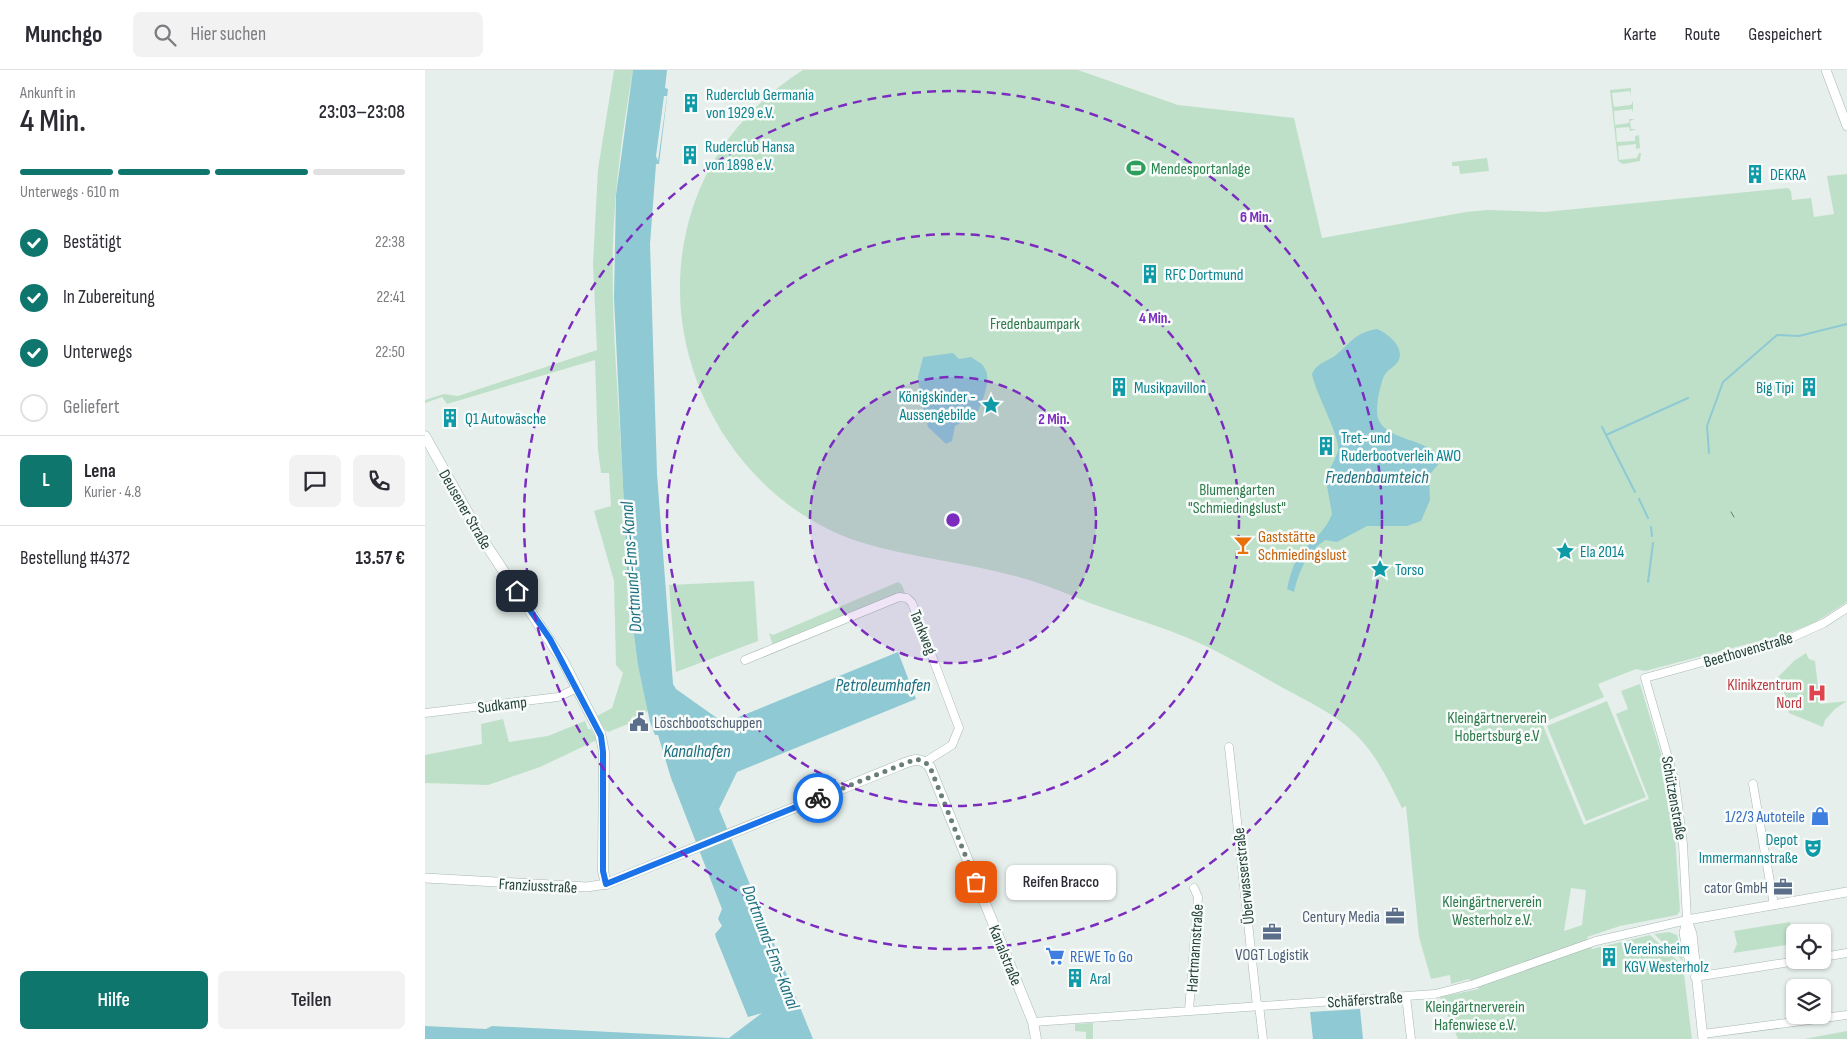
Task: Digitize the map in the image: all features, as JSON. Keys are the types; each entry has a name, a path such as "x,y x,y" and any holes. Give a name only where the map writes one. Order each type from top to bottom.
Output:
{"main road":[{"name":"Deusener Straße","path":"426,441 483,540 550,639 577,688 603,742 603,871 606,884"},
{"name":"Franziusstraße","path":"606,884 916,759 925,762"},
{"name":"Kanalstraße","path":"925,762 930,767 1033,1022 1036,1039"}],"street":[{"path":"1826,70 1847,126"},
{"name":"Tankweg","path":"745,660 899,597 907,598 912,603 959,728 951,744 925,762"},
{"name":"Beethovenstraße","path":"1645,678 1793,637 1824,623 1847,608"},
{"name":"Schützenstraße","path":"1645,678 1675,782 1683,844 1687,920 1684,927 1684,935 1690,966 1695,977 1703,1036"},
{"name":"Sudkamp","path":"425,713 558,697 577,688"},
{"name":"Überwasserstraße","path":"1229,747 1263,1039"},
{"path":"1753,784 1774,905"},
{"name":"Franziusstraße","path":"425,878 579,887 606,884"},
{"name":"Hartmannstraße","path":"1189,1010 1198,897 1194,888"},
{"path":"1687,920 1847,892"},
{"name":"Schäferstraße","path":"1033,1022 1406,996 1449,991 1608,937 1687,920"},
{"path":"1831,956 1847,953"},
{"path":"1695,977 1786,963"},
{"path":"1406,996 1411,1039"},
{"path":"1703,1036 1847,1015"}],"green space":[{"path":"614,70 633,70 623,134 616,199 613,243 613,298 629,587 636,648 649,709 645,714 632,717 628,724 608,732 604,729 597,716 612,708 623,673 616,665 614,581 594,511 611,506 609,473 601,473 598,450 595,360 447,404 442,397 425,403 425,400 444,394 458,396 597,350 593,264 598,169"},
{"name":"Fredenbaumpark","path":"803,70 1078,70 1178,105 1294,118 1322,238 1466,212 1488,210 1545,212 1788,188 1791,191 1792,200 1811,198 1814,217 1834,214 1827,176 1847,174 1847,602 1814,623 1786,634 1645,671 1636,669 1598,684 1604,697 1542,723 1584,825 1649,799 1616,714 1628,709 1621,691 1640,684 1672,790 1680,911 1677,915 1620,926 1587,937 1592,949 1650,935 1683,966 1692,1039 1458,1039 1440,997 1479,989 1469,979 1451,984 1450,975 1431,979 1419,937 1406,806 1402,808 1368,748 1345,725 1320,708 1229,658 1170,631 1026,579 860,542 819,524 782,500 750,469 723,434 702,395 688,353 681,309 681,265 686,234 694,205 705,178 719,153 736,129 778,88","holes":["1571,888 1586,890 1582,925 1564,931"]},
{"path":"1631,88 1631,96 1630,91 1612,93 1614,107 1631,105 1633,101 1633,113 1632,109 1614,111 1615,125 1629,123 1629,119 1635,119 1630,121 1631,129 1637,129 1630,131 1629,127 1616,128 1617,142 1635,141 1635,136 1639,135 1640,148 1636,149 1636,144 1618,146 1619,160 1637,158 1639,153 1641,153 1640,161 1623,164 1618,161 1610,90"},
{"path":"1487,158 1489,171 1460,174 1459,166 1452,166 1452,162"},
{"path":"754,581 758,641 676,672 669,585"},
{"path":"898,582 902,585 905,593 773,646 769,633 773,635"},
{"path":"1806,653 1809,659 1815,661 1820,704 1847,701 1835,709 1825,720 1823,727 1789,713 1782,684 1778,677 1794,661"},
{"path":"1607,701 1646,797 1586,821 1547,726"},
{"path":"503,719 509,742 548,736 585,721 588,729 591,729 597,740 540,767 488,785 425,783 425,755 482,744 481,724"},
{"path":"1790,922 1790,924 1786,924 1786,945 1733,953 1737,944 1734,931"},
{"path":"1669,932 1677,935 1683,961 1654,934"},
{"path":"1093,1023 1093,1039 1086,1039 1086,1032 1075,1031 1075,1024"},
{"path":"1847,1031 1847,1039 1804,1039"}],"water":[{"path":"633,70 667,70 665,88 668,89 659,164 656,164 650,244 657,474 673,684 676,689 724,723 898,652 916,699 737,772 719,809 813,1039 425,1039 425,1026 486,1029 492,1026 729,1038 762,1013 748,1017 716,938 715,934 722,926 718,919 722,909 671,778 658,735 655,735 650,722 638,665 628,589 614,298 616,195"},
{"name":"Fredenbaumteich","path":"1377,329 1391,338 1400,352 1400,358 1397,363 1387,372 1382,380 1378,403 1378,418 1382,426 1389,431 1434,451 1439,458 1438,465 1429,475 1430,500 1421,521 1407,526 1367,526 1337,542 1325,540 1309,556 1298,576 1294,592 1287,589 1295,562 1301,552 1324,529 1332,514 1325,475 1327,475 1338,450 1338,443 1312,374 1317,367 1334,357 1354,338"},
{"path":"953,353 959,359 971,357 984,367 987,373 987,387 974,421 964,421 955,426 952,441 946,444 928,427 922,403 919,402 921,400 918,377 923,357"},
{"path":"1360,1009 1363,1039 1313,1039 1310,1012"}],"pier":[{"path":"664,96 667,96 658,161 656,156"}],"waterway":[{"path":"1709,453 1707,426 1723,382 1777,335 1799,336 1847,324"},
{"path":"1606,435 1688,398"},
{"path":"1602,427 1635,492"},
{"path":"1639,499 1648,518"},
{"path":"1651,527 1652,536"},
{"path":"1648,582 1653,543"}],"tram line":[{"path":"1731,512 1734,517"}],"way so far":[{"path":"818,798 916,759 925,762 930,767 976,882"}],"place":[{"name":"Ruderclub Germania von 1929 e.V.","path":"691,103"},
{"name":"Ruderclub Hansa von 1898 e.V.","path":"690,155"},
{"name":"Mendesportanlage","path":"1136,168"},
{"name":"DEKRA","path":"1755,174"},
{"name":"RFC Dortmund","path":"1150,274"},
{"name":"Musikpavillon","path":"1119,387"},
{"name":"Big Tipi","path":"1809,387"},
{"name":"Königskinder - Aussengebilde","path":"991,405"},
{"name":"Q1 Autowäsche","path":"450,418"},
{"name":"Tret- und Ruderbootverleih AWO","path":"1326,446"},
{"name":"Gaststätte Schmiedingslust","path":"1243,545"},
{"name":"Ela 2014","path":"1565,551"},
{"name":"Torso","path":"1380,569"},
{"name":"Klinikzentrum Nord","path":"1817,693"},
{"name":"Löschbootschuppen","path":"639,722"},
{"name":"1/2/3 Autoteile","path":"1820,816"},
{"name":"Depot Immermannstraße","path":"1813,848"},
{"name":"Reifen Bracco","path":"976,882"},
{"name":"cator GmbH","path":"1783,887"},
{"name":"Century Media","path":"1395,916"},
{"name":"VOGT Logistik","path":"1272,932"},
{"name":"REWE To Go","path":"1055,956"},
{"name":"Vereinsheim KGV Westerholz","path":"1609,957"},
{"name":"Aral","path":"1075,978"}],"route":[{"path":"517,591 550,639 594,720 603,742 603,871 606,884 615,882 818,798"}],"park label":[{"name":"Blumengarten \"Schmiedingslust\"","path":"1237,498"},
{"name":"Kleingärtnerverein Hobertsburg e.V","path":"1497,726"},
{"name":"Kleingärtnerverein Westerholz e.V.","path":"1492,910"},
{"name":"Kleingärtnerverein Hafenwiese e.V.","path":"1475,1015"}],"water label":[{"name":"Dortmund-Ems-Kanal","path":"631,567"},
{"name":"Petroleumhafen","path":"883,685"},
{"name":"Kanalhafen","path":"697,751"},
{"name":"Dortmund-Ems-Kanal","path":"771,947"}]}
